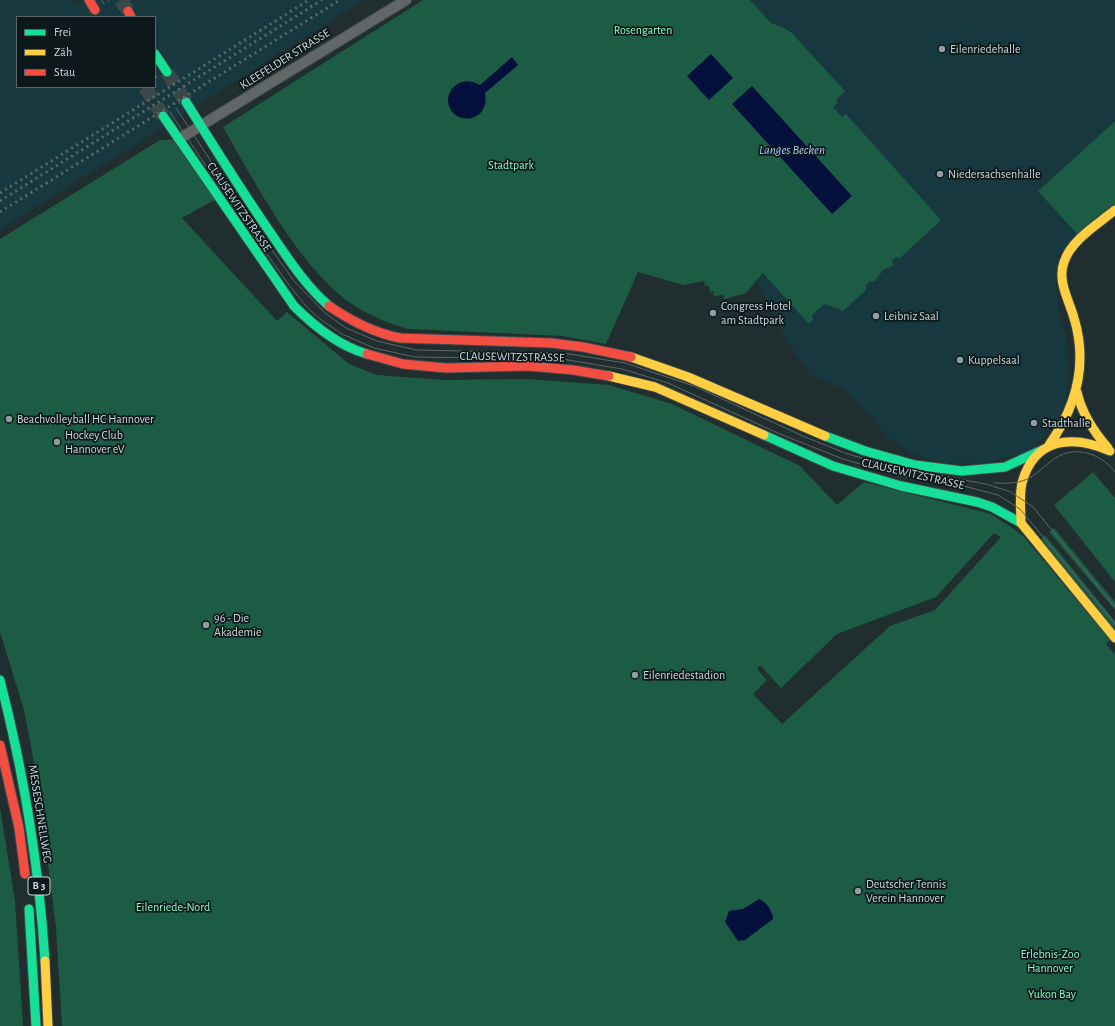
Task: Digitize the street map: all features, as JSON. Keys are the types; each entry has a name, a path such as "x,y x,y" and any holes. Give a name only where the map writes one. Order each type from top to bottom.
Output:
{"main road":[{"path":"89,0 95,10"},
{"path":"156,56 167,72"},
{"name":"CLAUSEWITZSTRASSE","path":"186,102 231,175 301,277 336,311 361,325 384,334 410,339 562,344 612,352 651,363 690,378 808,430 889,458 921,465 949,470 1001,469 1025,461 1045,448"},
{"name":"CLAUSEWITZSTRASSE","path":"163,116 294,306 304,316 335,340 363,353 403,364 439,367 528,366 573,370 622,378 655,387 833,466 901,486 977,502 992,507 1021,522"},
{"path":"1115,210 1070,251 1064,262 1062,280 1074,317 1080,342 1080,369 1076,392 1069,415 1045,448 1030,465 1023,481 1020,497 1021,522 1115,638"},
{"path":"1076,392 1082,411 1094,430 1113,454"},
{"path":"1045,448 1065,441 1080,440 1095,444 1113,454"},
{"name":"MESSESCHNELLWEG","path":"0,680 17,747 31,827 42,913 47,974 48,1026"},
{"name":"MESSESCHNELLWEG","path":"0,745 18,828 26,883"},
{"name":"B 3","path":"28,899 36,1026"}],"street":[{"name":"KLEEFELDER STRASSE","path":"179,139 406,0"}],"shaded area":[{"path":"0,0 73,0 76,4 82,0 364,0 0,230"},
{"path":"750,0 1115,0 1115,121 1038,190 1079,236 1059,254 1056,287 1059,313 1064,327 1067,344 1069,377 1065,407 1042,439 1027,452 988,463 949,463 932,461 918,456 899,446 886,435 844,389 811,376 787,341 756,280 889,163 846,115 842,117 832,106 838,102 836,100 845,91 791,32 771,23"}],"green space":[{"name":"Stadtpark","path":"423,0 750,0 771,23 791,32 845,91 836,100 838,103 833,107 842,117 846,114 941,220 900,258 897,257 892,261 893,266 883,270 874,282 870,281 866,285 866,290 842,312 840,309 824,304 812,315 813,320 809,324 763,273 746,293 724,299 723,295 714,296 713,291 710,292 709,286 705,286 704,281 683,285 638,272 606,344 563,336 408,329 380,319 363,311 341,296 301,253 266,202 223,127"},
{"path":"1115,121 1115,204 1079,236 1038,191"},
{"path":"179,139 218,198 182,218 277,321 287,312 349,364 377,375 444,380 527,379 609,385 672,404 800,466 837,505 864,482 991,514 1024,537 1110,640 1106,644 1115,655 1115,1026 62,1026 56,928 38,783 24,710 0,632 0,239 160,140","holes":["994,533 1001,537 935,610 890,626 782,724 753,694 767,680 757,669 760,665 781,688 837,634 936,597"]},
{"path":"1093,472 1115,498 1115,582 1054,505"},
{"path":"1054,528 1115,602 1115,610 1049,532"},
{"path":"1045,535 1115,621 1115,630 1040,540"},
{"path":"0,808 15,901 23,1026 0,1026"}],"water":[{"path":"711,54 733,78 709,100 687,76"},
{"path":"512,57 518,65 485,93 485,103 482,111 476,116 470,118 462,118 455,115 450,109 448,101 451,90 459,83 465,81 480,85"},
{"name":"Langes Becken","path":"752,86 852,196 832,214 732,104"},
{"path":"759,899 769,907 773,919 745,940 738,941 725,922 729,911 743,909"}],"tunnel":[{"path":"121,0 128,11"},
{"path":"167,72 186,102"},
{"path":"146,88 163,116"}],"tram line":[{"path":"101,0 104,4"},
{"path":"176,108 237,201 294,281 325,313 346,328 377,341 416,350 563,353 625,363 694,386 805,437 845,453 888,466 986,484 1011,492 1033,507 1115,607"},
{"path":"170,112 232,205 289,285 306,306 320,319 342,334 374,348 415,357 562,359 622,369 668,383 780,434 843,459 904,477 956,484 998,495 1020,509 1115,624"},
{"path":"994,483 1015,483 1026,480 1058,456 1076,452 1084,452 1101,459 1115,472"}],"railway":[{"path":"0,193 309,0"},
{"path":"0,201 322,0"},
{"path":"0,212 340,0"}],"traffic: fast":[{"path":"156,56 167,72"},
{"path":"186,102 239,186 285,254 305,281 329,306"},
{"path":"163,116 294,306 310,321 337,341 367,354"},
{"path":"764,435 833,466 901,486 977,502 992,507 1021,523"},
{"path":"825,436 865,451 915,465 962,471 1005,467 1042,450"},
{"path":"0,680 9,715 29,820 39,890 45,961"},
{"path":"29,909 36,1026"}],"traffic: slow":[{"path":"1049,445 1066,416 1077,384 1079,368 1080,352 1078,335 1074,318 1064,290 1062,269 1068,254 1079,240 1115,210"},
{"path":"631,357 688,377 825,436"},
{"path":"609,376 655,387 764,435"},
{"path":"1077,392 1082,408 1089,422 1108,448"},
{"path":"1110,451 1082,442 1056,444 1045,449 1035,457 1028,468 1022,483 1020,503 1021,523 1115,638"},
{"path":"45,961 48,1026"}],"traffic: jam":[{"path":"89,0 95,10"},
{"path":"128,11 130,16"},
{"path":"329,306 363,326 400,338 551,343 583,347 631,357"},
{"path":"367,354 403,364 446,368 528,366 573,370 609,376"},
{"path":"0,745 19,828 25,874"}],"place":[{"name":"Eilenriedehalle","path":"942,49"},
{"name":"Niedersachsenhalle","path":"940,174"},
{"name":"Congress Hotel am Stadtpark","path":"713,313"},
{"name":"Leibniz Saal","path":"876,316"},
{"name":"Kuppelsaal","path":"960,360"},
{"name":"Beachvolleyball HC Hannover","path":"9,419"},
{"name":"Stadthalle","path":"1034,423"},
{"name":"Hockey Club Hannover eV","path":"57,442"},
{"name":"96 - Die Akademie","path":"206,625"},
{"name":"Eilenriedestadion","path":"635,675"},
{"name":"Deutscher Tennis Verein Hannover","path":"858,891"}],"park label":[{"name":"Rosengarten","path":"643,30"},
{"name":"Eilenriede-Nord","path":"173,907"},
{"name":"Erlebnis-Zoo Hannover","path":"1050,961"},
{"name":"Yukon Bay","path":"1052,994"}]}
